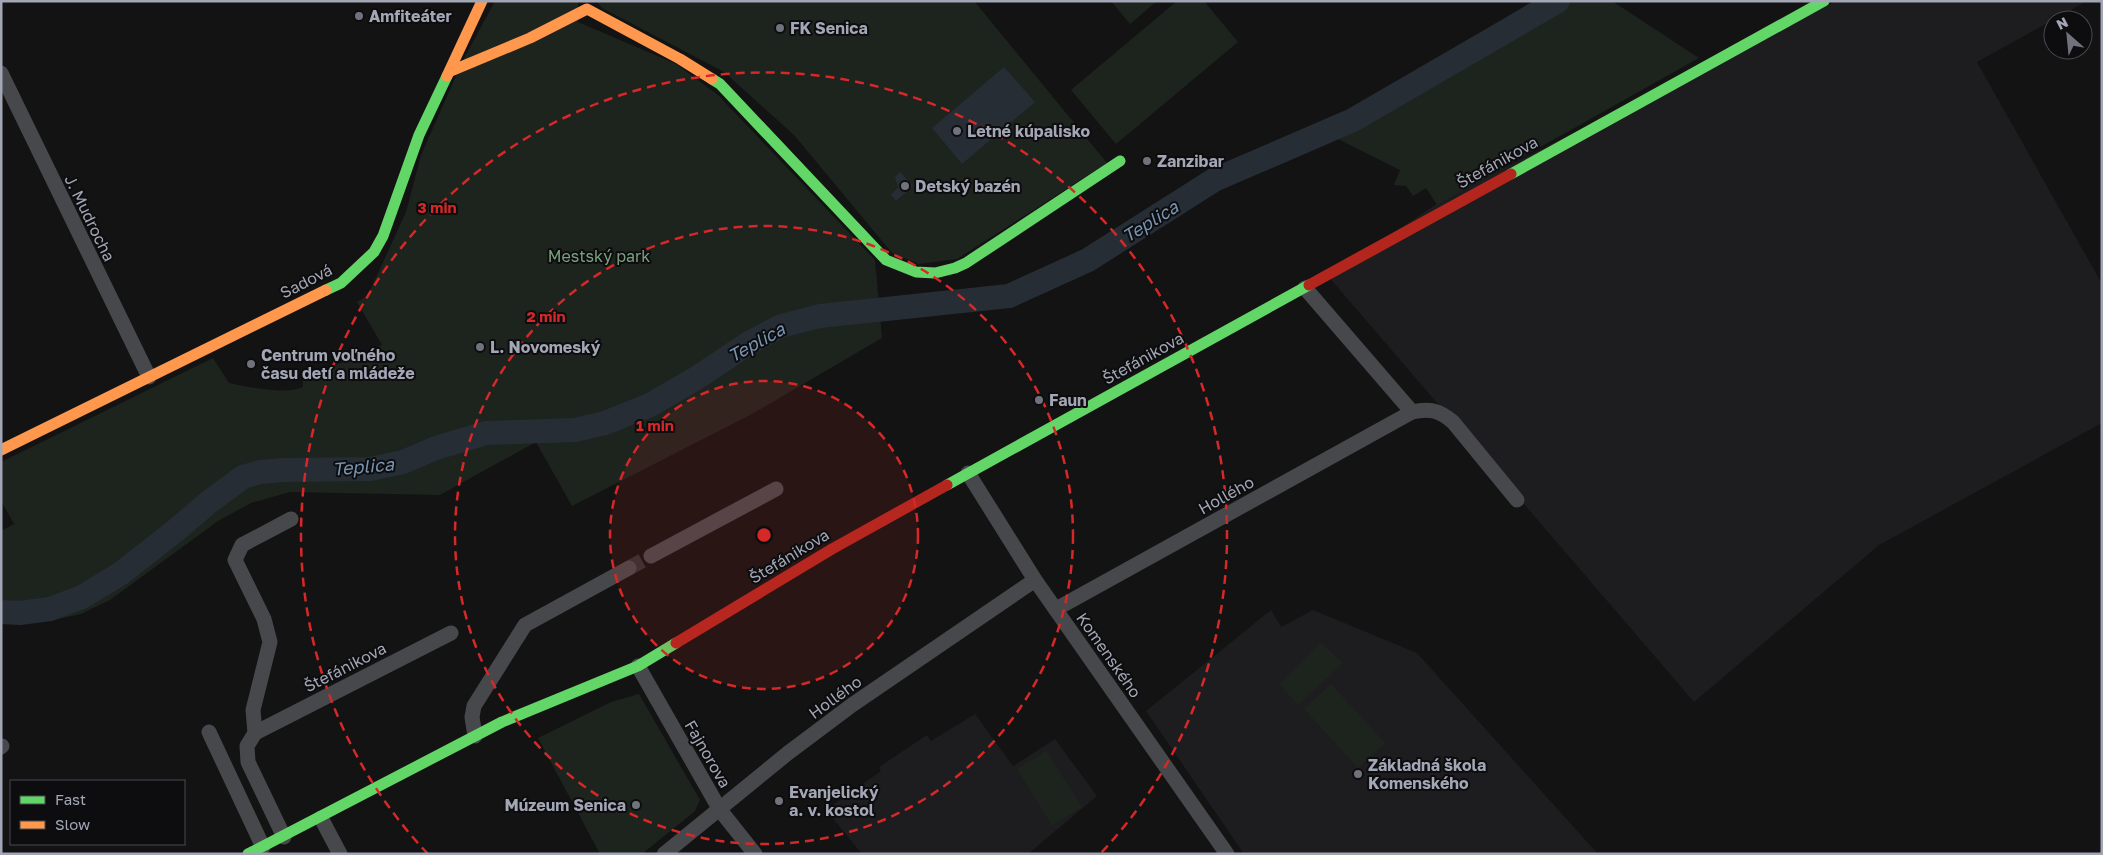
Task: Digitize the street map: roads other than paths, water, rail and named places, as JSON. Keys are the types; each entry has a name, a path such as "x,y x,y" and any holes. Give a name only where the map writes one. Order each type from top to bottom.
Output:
{"street":[{"name":"Sadová","path":"1,450 341,283 361,266 374,252 383,236 419,135 451,71 482,1"},
{"name":"Štefánikova","path":"248,854 321,818 475,736 638,666 832,549 1824,1"},
{"path":"451,71 530,38 587,10 680,59 720,84 886,260 900,269 918,274 942,273 966,263 1120,161"},
{"name":"J. Mudrocha","path":"1,73 149,377"},
{"path":"1305,288 1371,368 1412,412"},
{"name":"Hollého","path":"1056,609 1412,412 1426,409 1444,414 1453,422 1517,500"},
{"name":"Komenského","path":"968,473 1035,580 1227,854"},
{"path":"651,556 776,489"},
{"path":"284,837 248,762 247,746 255,733 253,710 270,642 264,619 235,560 242,545 291,519"},
{"path":"475,736 472,717 474,706 525,625 629,568"},
{"name":"Hollého","path":"664,854 780,760 852,705 1035,580"},
{"name":"Štefánikova","path":"255,733 451,632"},
{"name":"Fajnorova","path":"638,666 720,810 755,854"},
{"path":"209,732 263,847"},
{"path":"321,818 340,854"}],"waterway":[{"name":"Teplica","path":"1,612 20,613 50,609 82,597 120,574 243,477 260,472 285,470 371,469 403,462 436,448 486,433 575,430 605,423 650,405 695,379 749,343 781,326 820,316 1009,296 1088,260 1214,180 1353,120 1558,1"}],"tunnel":[{"path":"629,568 651,556"}],"place":[{"name":"Amfiteáter","path":"359,16"},
{"name":"FK Senica","path":"780,28"},
{"name":"Letné kúpalisko","path":"957,131"},
{"name":"Zanzibar","path":"1147,161"},
{"name":"Detský bazén","path":"905,186"},
{"name":"L. Novomeský","path":"480,347"},
{"name":"Centrum voľného času detí a mládeže","path":"251,364"},
{"name":"Faun","path":"1039,400"},
{"name":"Základná škola Komenského","path":"1358,774"},
{"name":"Evanjelický a. v. kostol","path":"779,801"},
{"name":"Múzeum Senica","path":"636,805"}],"park label":[{"name":"Mestský park","path":"599,256"}]}
